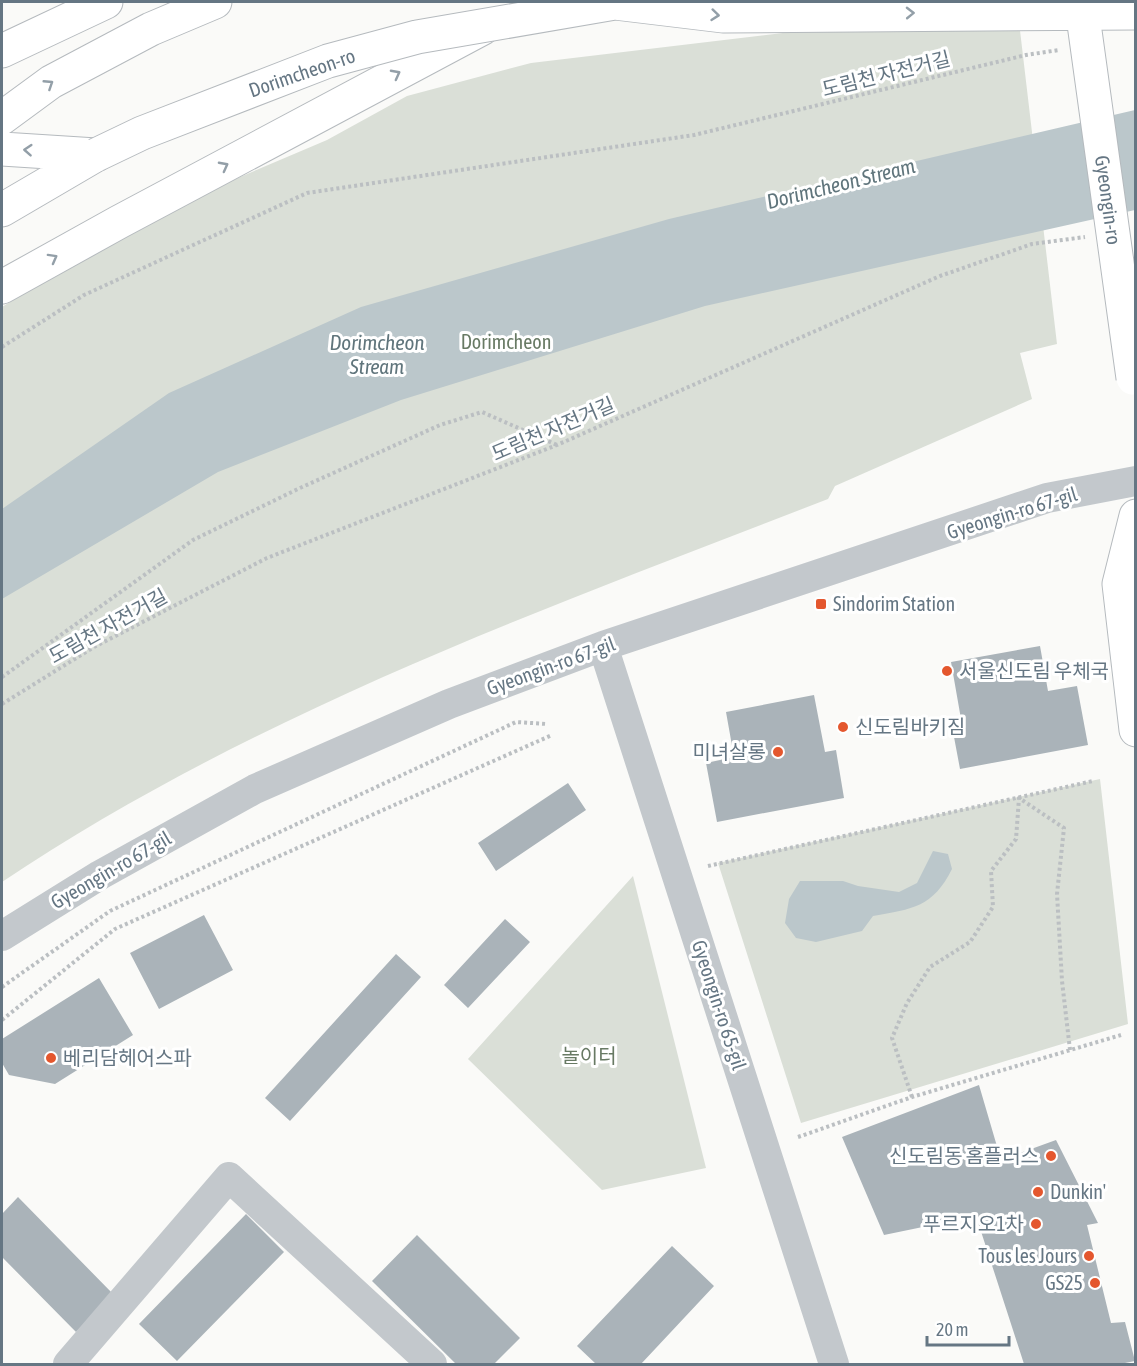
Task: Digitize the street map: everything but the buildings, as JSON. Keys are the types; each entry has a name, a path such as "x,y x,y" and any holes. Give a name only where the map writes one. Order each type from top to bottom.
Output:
{"main road":[{"path":"2,51 106,2"},
{"path":"2,118 51,82 151,29 215,2"},
{"path":"2,287 118,222 533,2"},
{"name":"Dorimcheon-ro","path":"2,210 96,155 142,133 328,61 417,37 620,2 723,16 1136,13"},
{"name":"Gyeongin-ro","path":"1081,2 1134,388"},
{"path":"2,149 96,155"},
{"path":"1136,516 1119,584 1136,730"}],"street":[{"name":"Gyeongin-ro 67-gil","path":"2,936 100,875 255,789 449,704 603,646 1047,498 1136,481"},
{"name":"Gyeongin-ro 65-gil","path":"603,646 834,1365"},
{"path":"69,1365 229,1177 432,1365"}],"path":[{"name":"도림천 자전거길","path":"2,347 84,296 307,193 694,135 1026,55 1070,48"},
{"name":"도림천 자전거길","path":"2,704 94,647 267,558 557,446 940,276 1032,244 1089,237"},
{"path":"2,678 193,540 300,488 440,425 482,412 557,446"},
{"path":"2,987 110,911 516,722 547,724"},
{"path":"2,1020 115,929 552,735"},
{"path":"708,866 1094,781"},
{"path":"1019,798 1064,828 1057,894 1062,981 1070,1050"},
{"path":"912,1097 892,1038 907,1004 930,967 970,942 993,907 991,871 1016,839 1019,798"},
{"path":"798,1137 912,1097 1121,1035"}],"green space":[{"name":"Dorimcheon","path":"1017,5 1057,344 1020,353 1032,399 835,486 828,499 509,624 300,715 198,766 99,821 2,882 2,307 63,269 219,186 327,140 407,96 531,63"},
{"path":"1100,779 1128,1024 801,1123 718,863"},
{"name":"놀이터","path":"633,876 706,1168 602,1190 468,1059"}],"water":[{"name":"Dorimcheon Stream","path":"1135,110 1135,210 705,306 401,400 218,472 2,599 2,509 169,393 361,307 669,219"},
{"path":"933,851 948,854 952,869 937,891 920,904 900,911 873,916 862,931 816,942 796,938 785,923 789,899 800,881 843,881 858,886 899,892 917,883"}],"place":[{"name":"Sindorim Station","path":"821,604"},
{"name":"서울신도림 우체국","path":"947,671"},
{"name":"신도림바키짐","path":"843,727"},
{"name":"미녀살롱","path":"778,752"},
{"name":"베리담헤어스파","path":"51,1058"},
{"name":"신도림동 홈플러스","path":"1051,1156"},
{"name":"Dunkin'","path":"1038,1192"},
{"name":"푸르지오1차","path":"1036,1224"},
{"name":"Tous les Jours","path":"1089,1256"},
{"name":"GS25","path":"1095,1283"}]}
